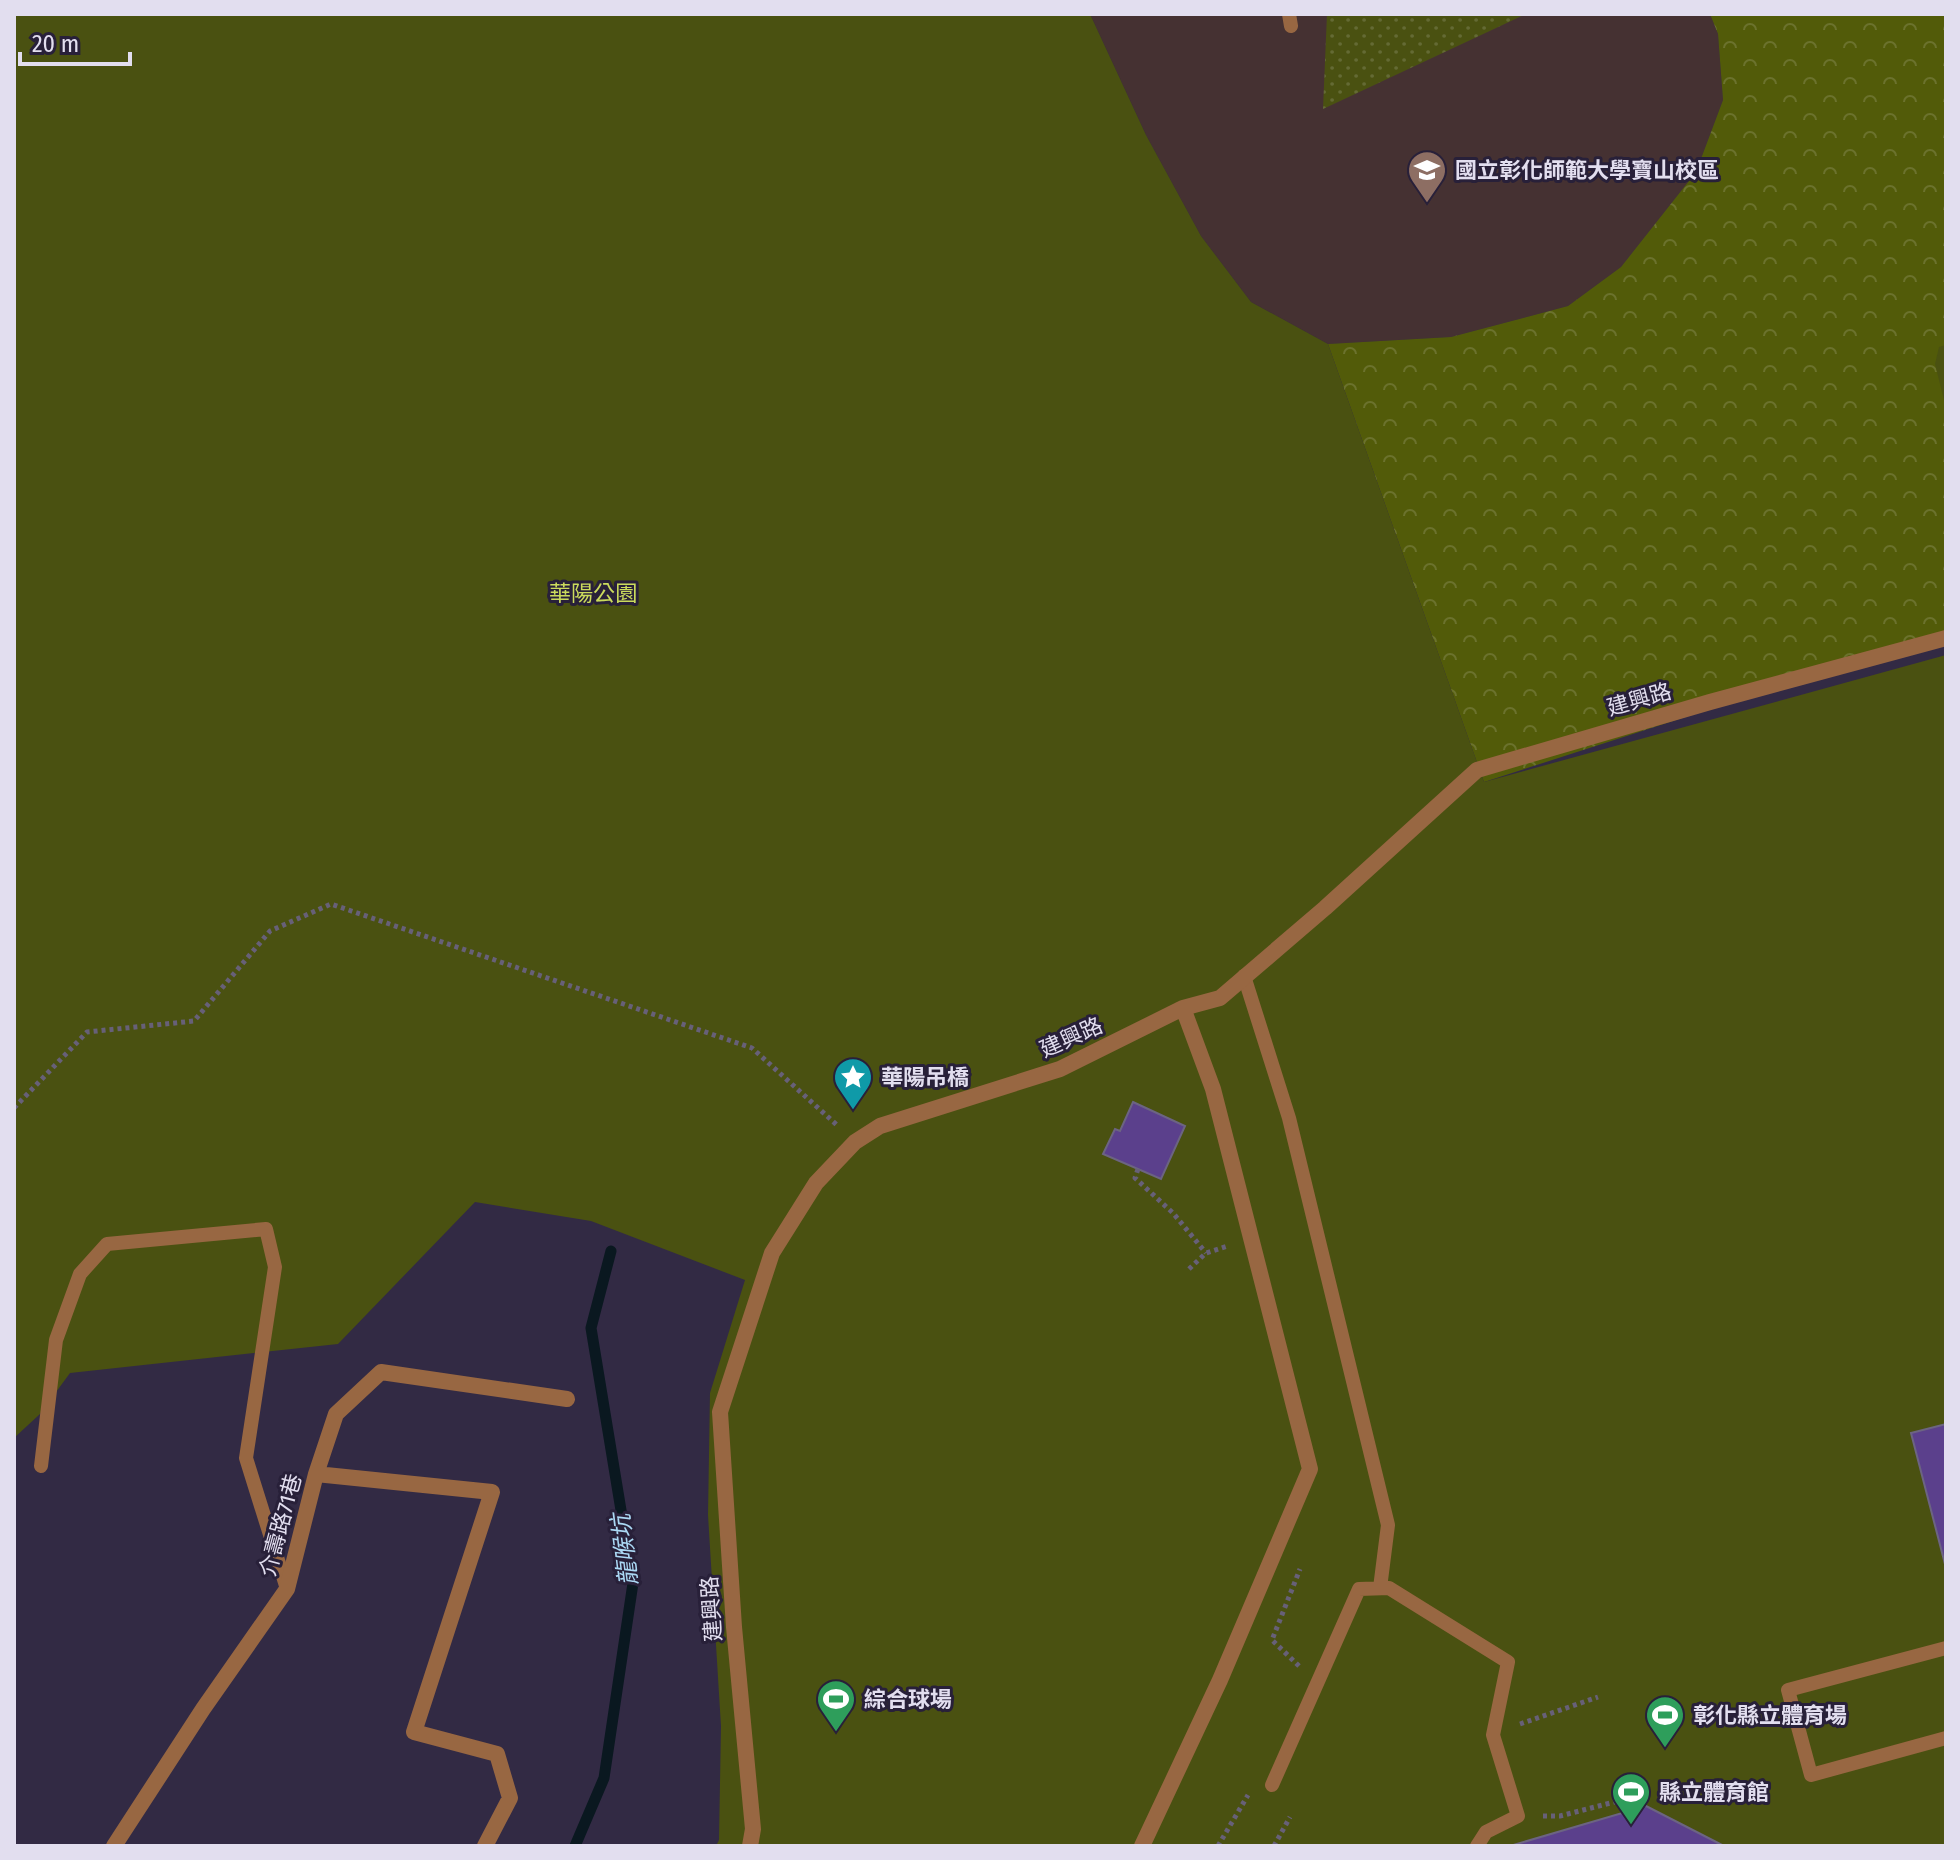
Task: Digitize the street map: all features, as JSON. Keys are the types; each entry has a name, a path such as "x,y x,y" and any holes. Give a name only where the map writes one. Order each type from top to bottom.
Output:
{"street":[{"name":"建興路","path":"750,1846 753,1829 734,1627 720,1412 772,1253 816,1183 855,1142 880,1126 1060,1069 1183,1008 1220,998 1477,770 1946,638"},
{"path":"1142,1846 1220,1680 1310,1469 1213,1089 1183,1008"},
{"name":"介壽路71巷","path":"114,1846 203,1709 287,1589 316,1474 336,1414 381,1372 567,1399"},
{"path":"316,1474 492,1492 414,1732 497,1754 510,1798 485,1846"}],"lane":[{"path":"1244,976 1289,1118 1388,1525 1380,1588"},
{"path":"41,1466 56,1340 80,1274 107,1244 266,1229 275,1267 246,1458 287,1589"},
{"path":"1272,1785 1315,1682 1359,1589 1389,1588 1508,1662 1493,1735 1518,1816 1486,1832 1477,1846"},
{"path":"1946,1648 1788,1690 1811,1775 1946,1738"}],"path":[{"path":"14,1108 87,1032 194,1021 270,931 331,904 752,1048 855,1142"},
{"path":"1138,1169 1135,1178 1173,1213 1206,1253"},
{"path":"1189,1269 1206,1253 1251,1238"},
{"path":"1301,1565 1272,1640 1315,1682"},
{"path":"1530,1720 1598,1697"},
{"path":"1218,1846 1248,1794"},
{"path":"1560,1816 1626,1799"},
{"path":"1274,1846 1290,1817"}],"shaded area":[{"name":"國立彰化師範大學寶山校區","path":"1090,14 1710,14 1718,34 1723,100 1696,172 1621,267 1568,306 1451,337 1328,344 1251,302 1201,236 1146,135"}],"green space":[{"name":"華陽公園","path":"14,14 1090,14 1146,135 1201,236 1251,302 1328,344 1484,782 1946,655 1946,1846 716,1846 719,1840 721,1726 708,1515 710,1393 745,1280 591,1221 475,1202 338,1344 70,1373 40,1414 14,1438"},
{"path":"1327,14 1526,14 1323,109"},
{"path":"1710,14 1946,14 1946,633 1484,782 1328,344 1451,337 1568,306 1621,267 1696,172 1723,100 1718,34"},
{"path":"1946,345 1946,408 1935,364 1939,347"}],"building":[{"path":"1133,1102 1185,1126 1161,1179 1103,1154 1115,1129 1120,1131"},
{"path":"1946,1424 1946,1568 1911,1433"},
{"name":"縣立體育館","path":"1646,1806 1724,1846 1510,1846"}],"waterway":[{"name":"龍喉坑","path":"575,1846 604,1778 633,1583 591,1328 611,1251"}],"place":[{"name":"國立彰化師範大學寶山校區","path":"1427,204"},
{"name":"華陽吊橋","path":"853,1111"},
{"name":"綜合球場","path":"836,1733"},
{"name":"彰化縣立體育場","path":"1665,1749"},
{"name":"縣立體育館","path":"1631,1826"}]}
